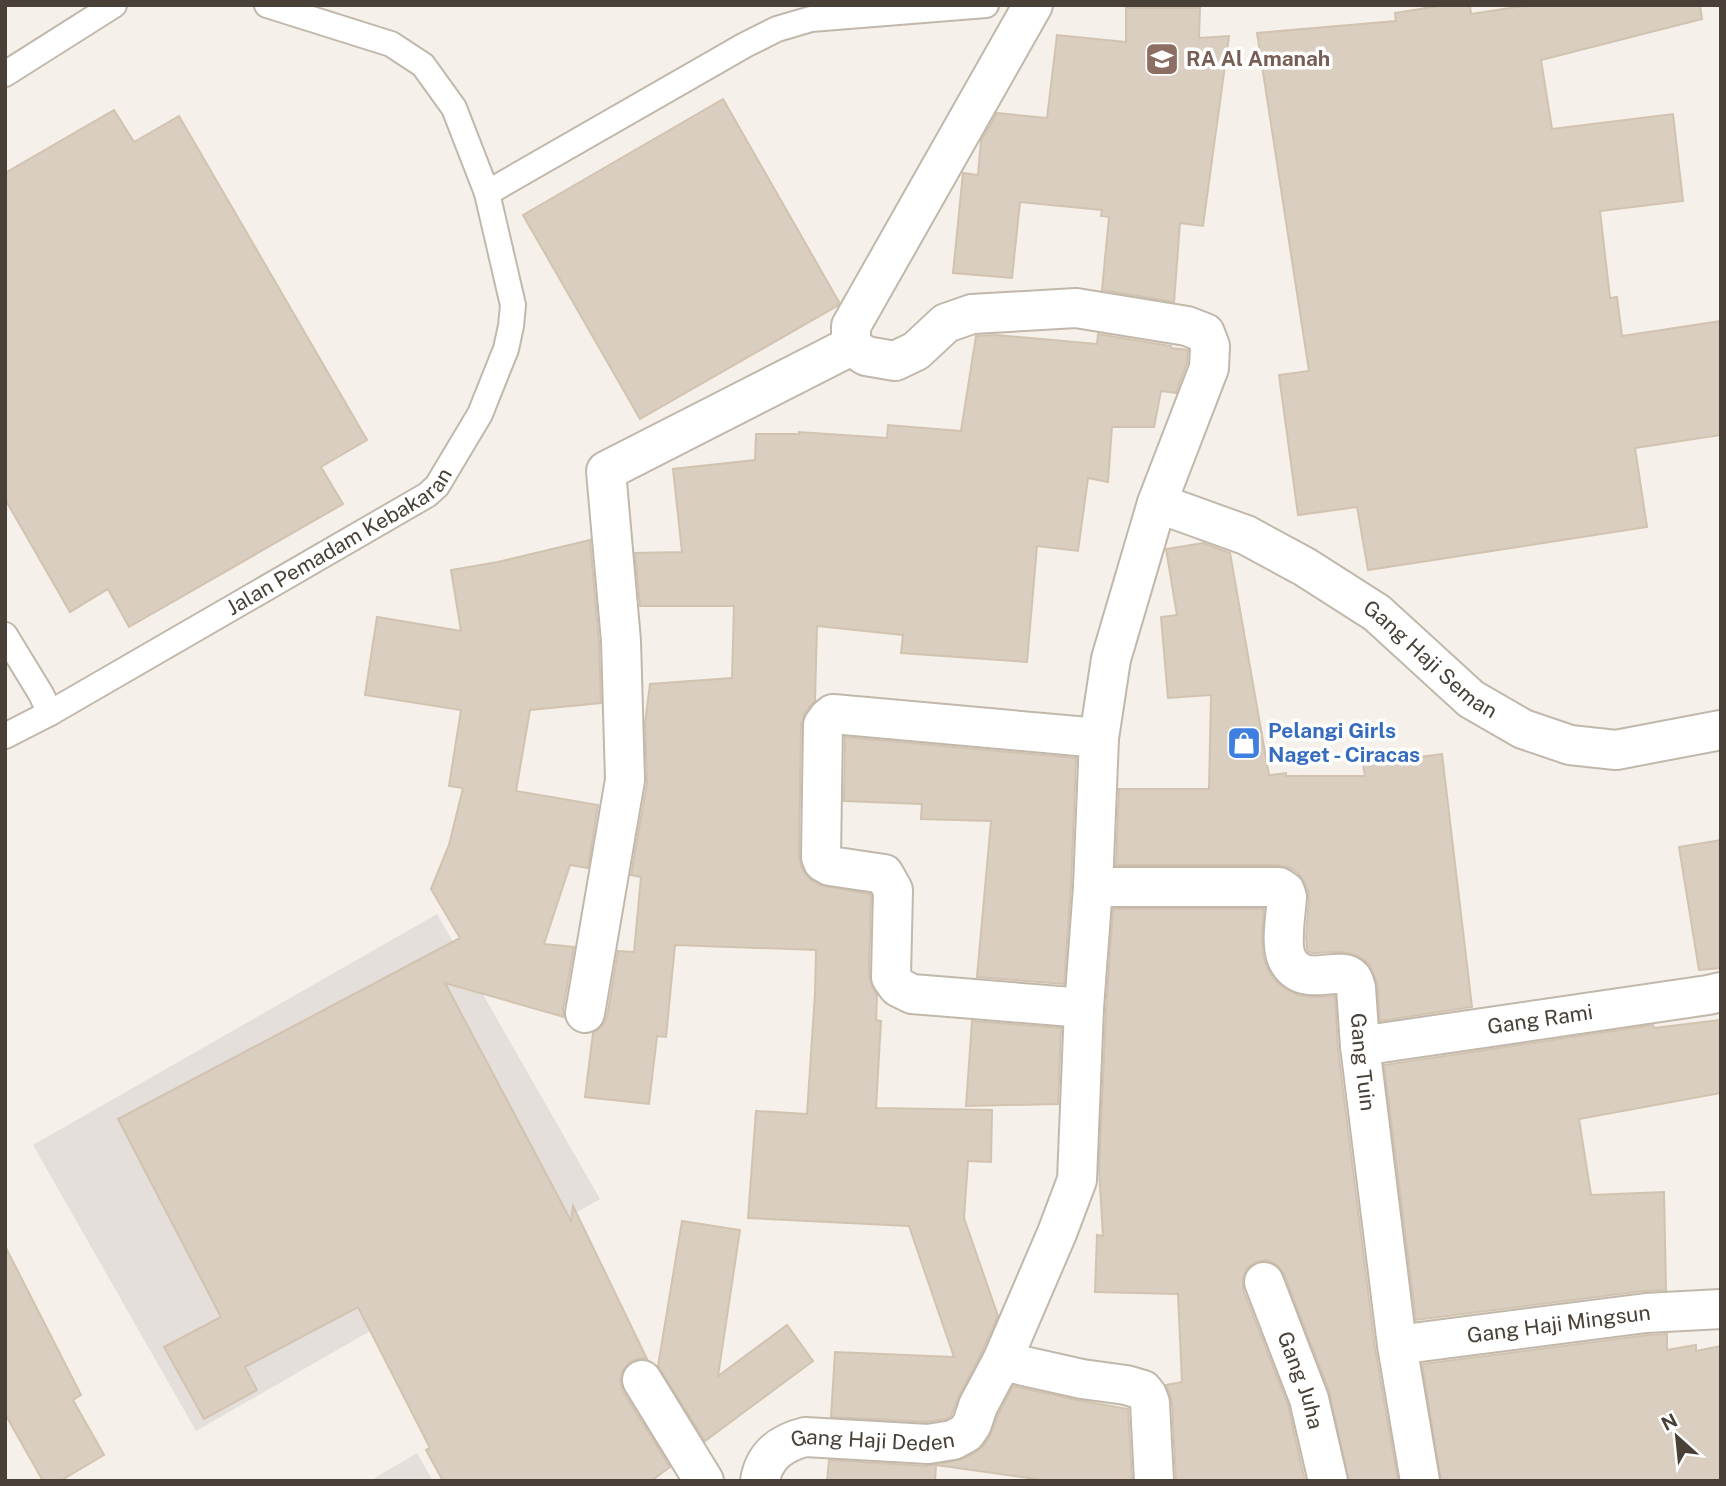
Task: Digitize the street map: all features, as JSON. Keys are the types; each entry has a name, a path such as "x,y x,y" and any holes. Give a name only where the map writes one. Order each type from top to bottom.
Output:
{"street":[{"path":"585,1013 625,780 621,641 606,471 851,346 851,326 1033,5"},
{"name":"Gang Haji Deden","path":"760,1481 765,1463 783,1444 804,1437 928,1444 953,1440 966,1433 1002,1361 1057,1233 1077,1180 1099,738 1111,659 1157,503 1209,368 1210,346 1205,333 1187,326 1076,308 972,313 947,323 916,351 895,361 866,356 851,346"},
{"name":"Gang Haji Seman","path":"1157,503 1245,535 1305,567 1377,613 1471,699 1523,729 1570,745 1616,750 1721,730"},
{"path":"1084,1008 912,994 898,987 891,977 892,890 884,874 830,866 823,862 821,857 823,725 833,714 1099,738"},
{"name":"Gang Tuin","path":"1093,887 1281,888 1287,897 1284,945 1287,959 1295,969 1310,976 1343,973 1353,979 1396,1345 1420,1481"},
{"name":"Gang Rami","path":"1360,1045 1721,992"},
{"name":"Gang Juha","path":"1264,1282 1308,1399 1328,1481"},
{"name":"Gang Haji Mingsun","path":"1396,1345 1646,1313 1721,1309"},
{"path":"1002,1361 1143,1390 1150,1403 1154,1481"},
{"path":"642,1380 704,1481"}],"lane":[{"path":"5,74 114,5"},
{"name":"Jalan Pemadam Kebakaran","path":"5,736 50,713 415,503 437,486 480,414 506,349 513,305 487,193 454,108 423,65 391,44 267,5"},
{"path":"487,193 777,29 811,19 986,5"},
{"path":"5,635 50,713"}],"shaded area":[{"path":"437,914 600,1199 196,1431 33,1145"},
{"path":"417,1453 433,1481 370,1481"}],"building":[{"path":"1444,5 1470,5 1471,14 1530,5 1700,5 1702,19 1541,60 1552,129 1673,114 1683,201 1600,211 1610,298 1617,297 1622,336 1721,321 1721,435 1635,448 1647,527 1368,570 1357,507 1298,515 1279,375 1309,371 1257,33 1396,21 1395,13"},
{"path":"1126,8 1200,8 1199,38 1229,36 1203,226 1180,223 1174,302 1102,290 1109,217 1101,216 1102,210 1020,202 1012,278 953,273 963,173 978,175 981,141 997,113 1047,118 1057,35 1126,42"},
{"path":"723,99 839,302 837,306 640,419 523,215"},
{"path":"114,110 134,142 179,116 367,440 321,467 343,504 129,627 108,589 70,612 5,499 5,173"},
{"path":"1098,334 1188,350 1187,363 1176,393 1161,391 1154,427 1112,427 1108,482 1088,478 1078,551 1037,546 1027,662 901,653 903,635 817,626 815,701 805,712 801,725 801,865 811,880 820,885 871,895 869,976 877,995 876,1020 881,1021 876,1108 992,1110 991,1162 968,1161 964,1218 998,1316 951,1416 927,1422 831,1417 835,1352 954,1357 909,1226 748,1218 756,1111 807,1114 816,950 675,945 666,1037 657,1036 649,1104 585,1097 593,1033 602,1026 607,1017 618,951 634,952 641,877 631,875 647,783 645,723 650,684 732,678 734,606 640,606 635,553 682,552 673,469 755,460 756,434 799,432 887,438 888,425 961,431 976,336 996,335 1097,344"},
{"path":"590,540 599,642 601,703 530,710 516,791 598,805 588,868 570,865 544,944 574,947 563,1009 564,1017 445,983 571,1221 573,1206 647,1359 630,1362 623,1370 620,1381 623,1391 670,1467 651,1481 443,1481 426,1450 430,1448 358,1307 245,1367 257,1390 204,1419 164,1347 221,1317 118,1119 460,938 431,889 449,845 463,788 449,786 461,710 365,695 377,617 461,631 451,570"},
{"path":"1203,543 1230,553 1269,775 1286,773 1286,776 1365,776 1363,764 1442,754 1472,1007 1380,1021 1377,982 1369,964 1349,953 1313,953 1307,949 1308,891 1298,873 1290,868 1279,865 1116,865 1119,789 1209,789 1211,695 1168,698 1161,617 1177,615 1166,549"},
{"path":"845,737 1076,758 1064,984 977,977 991,821 921,819 922,804 844,801"},
{"path":"1721,840 1721,968 1699,970 1679,847"},
{"path":"1113,909 1264,909 1263,956 1276,981 1298,995 1335,996 1338,1049 1375,1348 1398,1481 1349,1481 1329,1391 1284,1274 1277,1265 1267,1260 1256,1262 1247,1268 1243,1289 1288,1405 1305,1481 1176,1481 1172,1402 1166,1385 1182,1382 1178,1294 1095,1292 1097,1235 1103,1236 1099,1169"},
{"path":"1721,1020 1721,1093 1579,1119 1591,1195 1664,1192 1666,1290 1416,1320 1384,1065 1653,1025 1654,1028"},
{"path":"972,1021 1061,1028 1058,1104 966,1106"},
{"path":"682,1221 740,1230 718,1376 787,1325 813,1361 705,1441 658,1366"},
{"path":"5,1246 81,1395 73,1400 104,1455 60,1481 43,1481 5,1414"},
{"path":"1667,1334 1667,1350 1696,1345 1696,1351 1721,1346 1721,1481 1441,1481 1422,1364"},
{"path":"1013,1386 1128,1409 1132,1481 1049,1481 936,1465 935,1481 827,1481 829,1460 927,1466 963,1459 984,1445"}],"place":[{"name":"RA Al Amanah","path":"1162,59"},
{"name":"Pelangi Girls Naget - Ciracas","path":"1244,743"}]}
